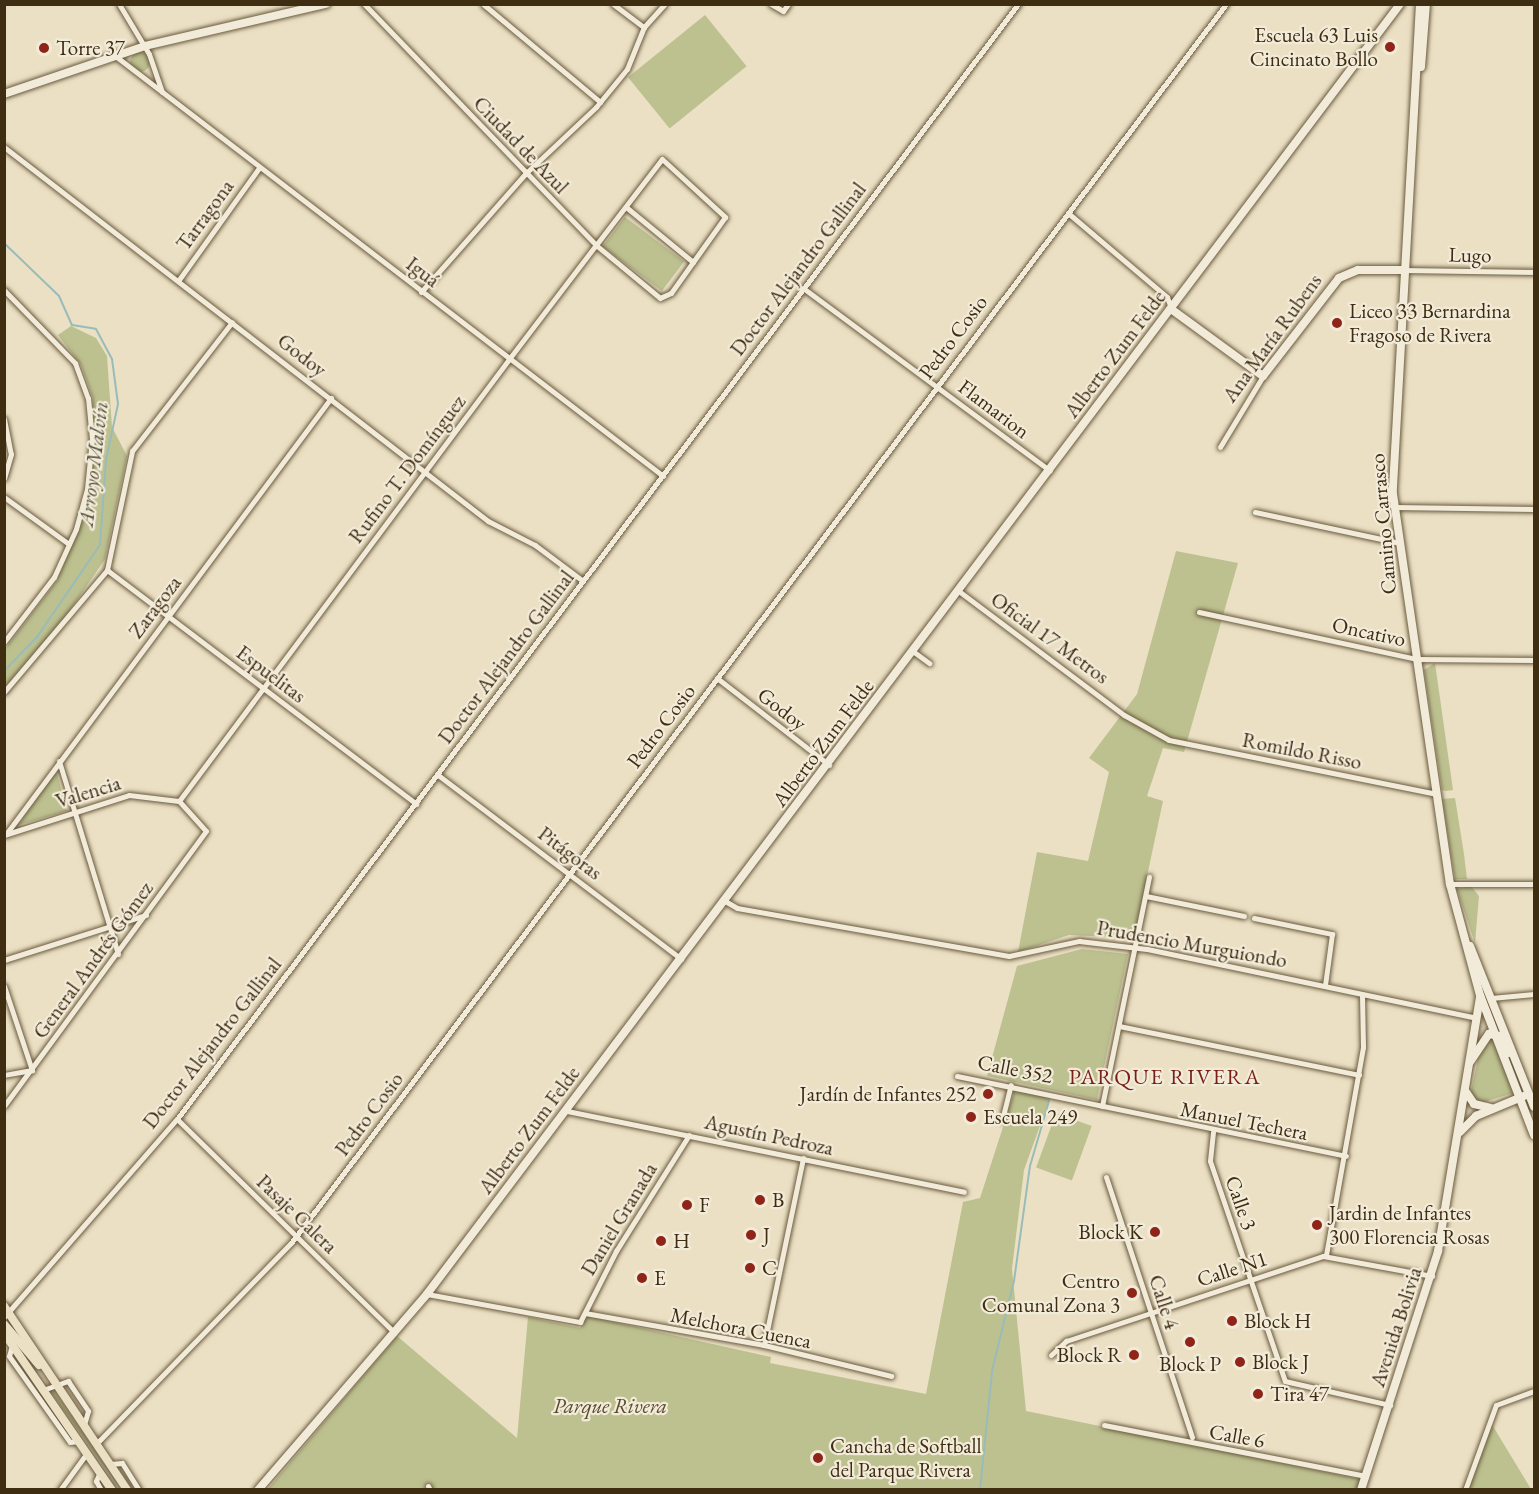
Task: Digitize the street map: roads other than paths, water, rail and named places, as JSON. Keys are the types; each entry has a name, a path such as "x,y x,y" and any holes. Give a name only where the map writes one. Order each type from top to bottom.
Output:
{"main road":[{"path":"5,1312 55,1381 127,1490"},
{"path":"4,1324 45,1368"},
{"path":"4,1333 112,1490"}],"street":[{"path":"119,4 146,46 162,94"},
{"path":"4,94 146,46 326,4"},
{"name":"Ciudad de Azul","path":"364,4 525,174 596,244 664,298 693,262"},
{"path":"483,4 600,102"},
{"path":"613,4 644,27"},
{"path":"421,292 525,174 600,102 627,69 644,27 665,4"},
{"path":"771,4 783,11 788,4"},
{"name":"Doctor Alejandro Gallinal","path":"5,1312 177,1119 1018,4"},
{"name":"Pedro Cosio","path":"96,1444 296,1237 1226,4"},
{"name":"Alberto Zum Felde","path":"258,1490 427,1294 915,652 1400,4"},
{"name":"Camino Carrasco","path":"1419,74 1420,4"},
{"name":"Camino Carrasco","path":"1426,4 1392,452 1395,507 1450,884 1480,995 1534,1135"},
{"name":"Iguá","path":"114,55 663,476"},
{"path":"142,77 154,69"},
{"name":"Godoy","path":"4,147 488,521 535,545 583,581"},
{"name":"Rufino T. Domínguez","path":"179,801 509,359 662,159 724,213 693,262"},
{"name":"Tarragona","path":"178,281 259,168"},
{"path":"626,207 693,262"},
{"path":"1068,213 1167,297 1171,309 1263,376"},
{"name":"Ana María Rubens","path":"1220,447 1263,376 1339,278 1358,270 1405,270"},
{"name":"Lugo","path":"1405,270 1534,272"},
{"name":"Flamarion","path":"803,288 1050,471"},
{"path":"4,290 64,346 88,398 90,474 69,544 41,596 4,642"},
{"path":"4,692 107,570 132,451 232,322"},
{"name":"Zaragoza","path":"5,835 331,398"},
{"path":"4,418 11,454 4,478"},
{"path":"4,497 69,544"},
{"path":"1395,507 1534,509"},
{"path":"1255,512 1399,543"},
{"name":"Espuelitas","path":"107,570 416,804"},
{"name":"Oficial 17 Metros","path":"960,592 1121,710 1162,736"},
{"name":"Oncativo","path":"1199,612 1416,659 1534,660"},
{"path":"915,652 929,663"},
{"name":"Godoy","path":"717,678 829,765"},
{"name":"Romildo Risso","path":"1162,736 1436,794"},
{"path":"59,761 118,954"},
{"name":"Pitágoras","path":"438,775 681,959"},
{"name":"Valencia","path":"5,835 129,795 179,801"},
{"name":"General Andrés Gómez","path":"4,1106 147,915 206,831 179,801"},
{"path":"1102,1106 1149,878"},
{"path":"1450,884 1534,884"},
{"path":"1146,896 1244,916"},
{"name":"Prudencio Murguiondo","path":"725,901 1009,956 1079,942 1135,947 1476,1018"},
{"path":"4,960 147,915"},
{"path":"1254,918 1332,934 1325,985"},
{"name":"Camino Carrasco","path":"1462,931 1516,1062 1532,1093 1534,1107"},
{"path":"4,986 32,1070 4,1076"},
{"path":"1326,1255 1346,1156 1359,1075 1362,994"},
{"path":"1491,998 1534,994"},
{"name":"Avenida Bolivia","path":"1361,1490 1432,1276 1458,1136 1480,995"},
{"path":"1119,1026 1359,1075"},
{"name":"Camino Carrasco","path":"1493,1033 1516,1062"},
{"name":"Avenida Bolivia","path":"1469,1063 1481,1038 1493,1033"},
{"name":"Calle 352","path":"957,1076 1011,1085 1102,1106"},
{"path":"1002,1120 1011,1085"},
{"path":"1465,1090 1474,1104 1492,1107"},
{"path":"1458,1136 1471,1119 1492,1107 1532,1093"},
{"name":"Manuel Techera","path":"1102,1106 1213,1132 1346,1156"},
{"name":"Agustín Pedroza","path":"567,1111 964,1192"},
{"name":"Pasaje Calera","path":"177,1119 395,1333"},
{"name":"Calle 3","path":"1213,1132 1209,1158 1288,1385 1390,1405"},
{"name":"Daniel Granada","path":"427,1294 580,1322 616,1251 689,1135"},
{"path":"764,1345 803,1158"},
{"name":"Calle 4","path":"1106,1177 1192,1437"},
{"name":"Calle N1","path":"1051,1355 1066,1341 1326,1255 1432,1276"},
{"name":"Melchora Cuenca","path":"585,1313 764,1345 891,1376"},
{"path":"12,1344 9,1356 70,1442 79,1441"},
{"path":"43,1390 55,1381"},
{"path":"1465,1490 1496,1405 1532,1392 1534,1400"},
{"name":"Calle 6","path":"1104,1425 1366,1476"},
{"path":"60,1490 87,1453"},
{"path":"110,1464 122,1463 139,1490"},
{"path":"100,1472 96,1481 101,1490"}],"waterway":[{"name":"Arroyo Malvín","path":"4,243 59,296 72,325 96,329 112,359 118,404 106,460 100,545 37,637 4,671"},
{"path":"980,1490 992,1371 1014,1281 1030,1166 1049,1101"}],"place":[{"name":"Escuela 63 Luis Cincinato Bollo","path":"1390,47"},
{"name":"Torre 37","path":"44,48"},
{"name":"Liceo 33 Bernardina Fragoso de Rivera","path":"1337,323"},
{"name":"Jardín de Infantes 252","path":"988,1094"},
{"name":"Escuela 249","path":"971,1117"},
{"name":"B","path":"760,1200"},
{"name":"F","path":"687,1205"},
{"name":"Jardin de Infantes 300 Florencia Rosas","path":"1317,1225"},
{"name":"Block K","path":"1155,1232"},
{"name":"J","path":"751,1235"},
{"name":"H","path":"661,1241"},
{"name":"C","path":"750,1268"},
{"name":"E","path":"642,1278"},
{"name":"Centro Comunal Zona 3","path":"1132,1293"},
{"name":"Block H","path":"1232,1321"},
{"name":"Block P","path":"1190,1342"},
{"name":"Block R","path":"1134,1355"},
{"name":"Block J","path":"1240,1362"},
{"name":"Tira 47","path":"1258,1394"},
{"name":"Cancha de Softball del Parque Rivera","path":"818,1458"}],"district":[{"name":"PARQUE RIVERA","path":"1165,1077"}],"park label":[{"name":"Parque Rivera","path":"610,1406"}]}
